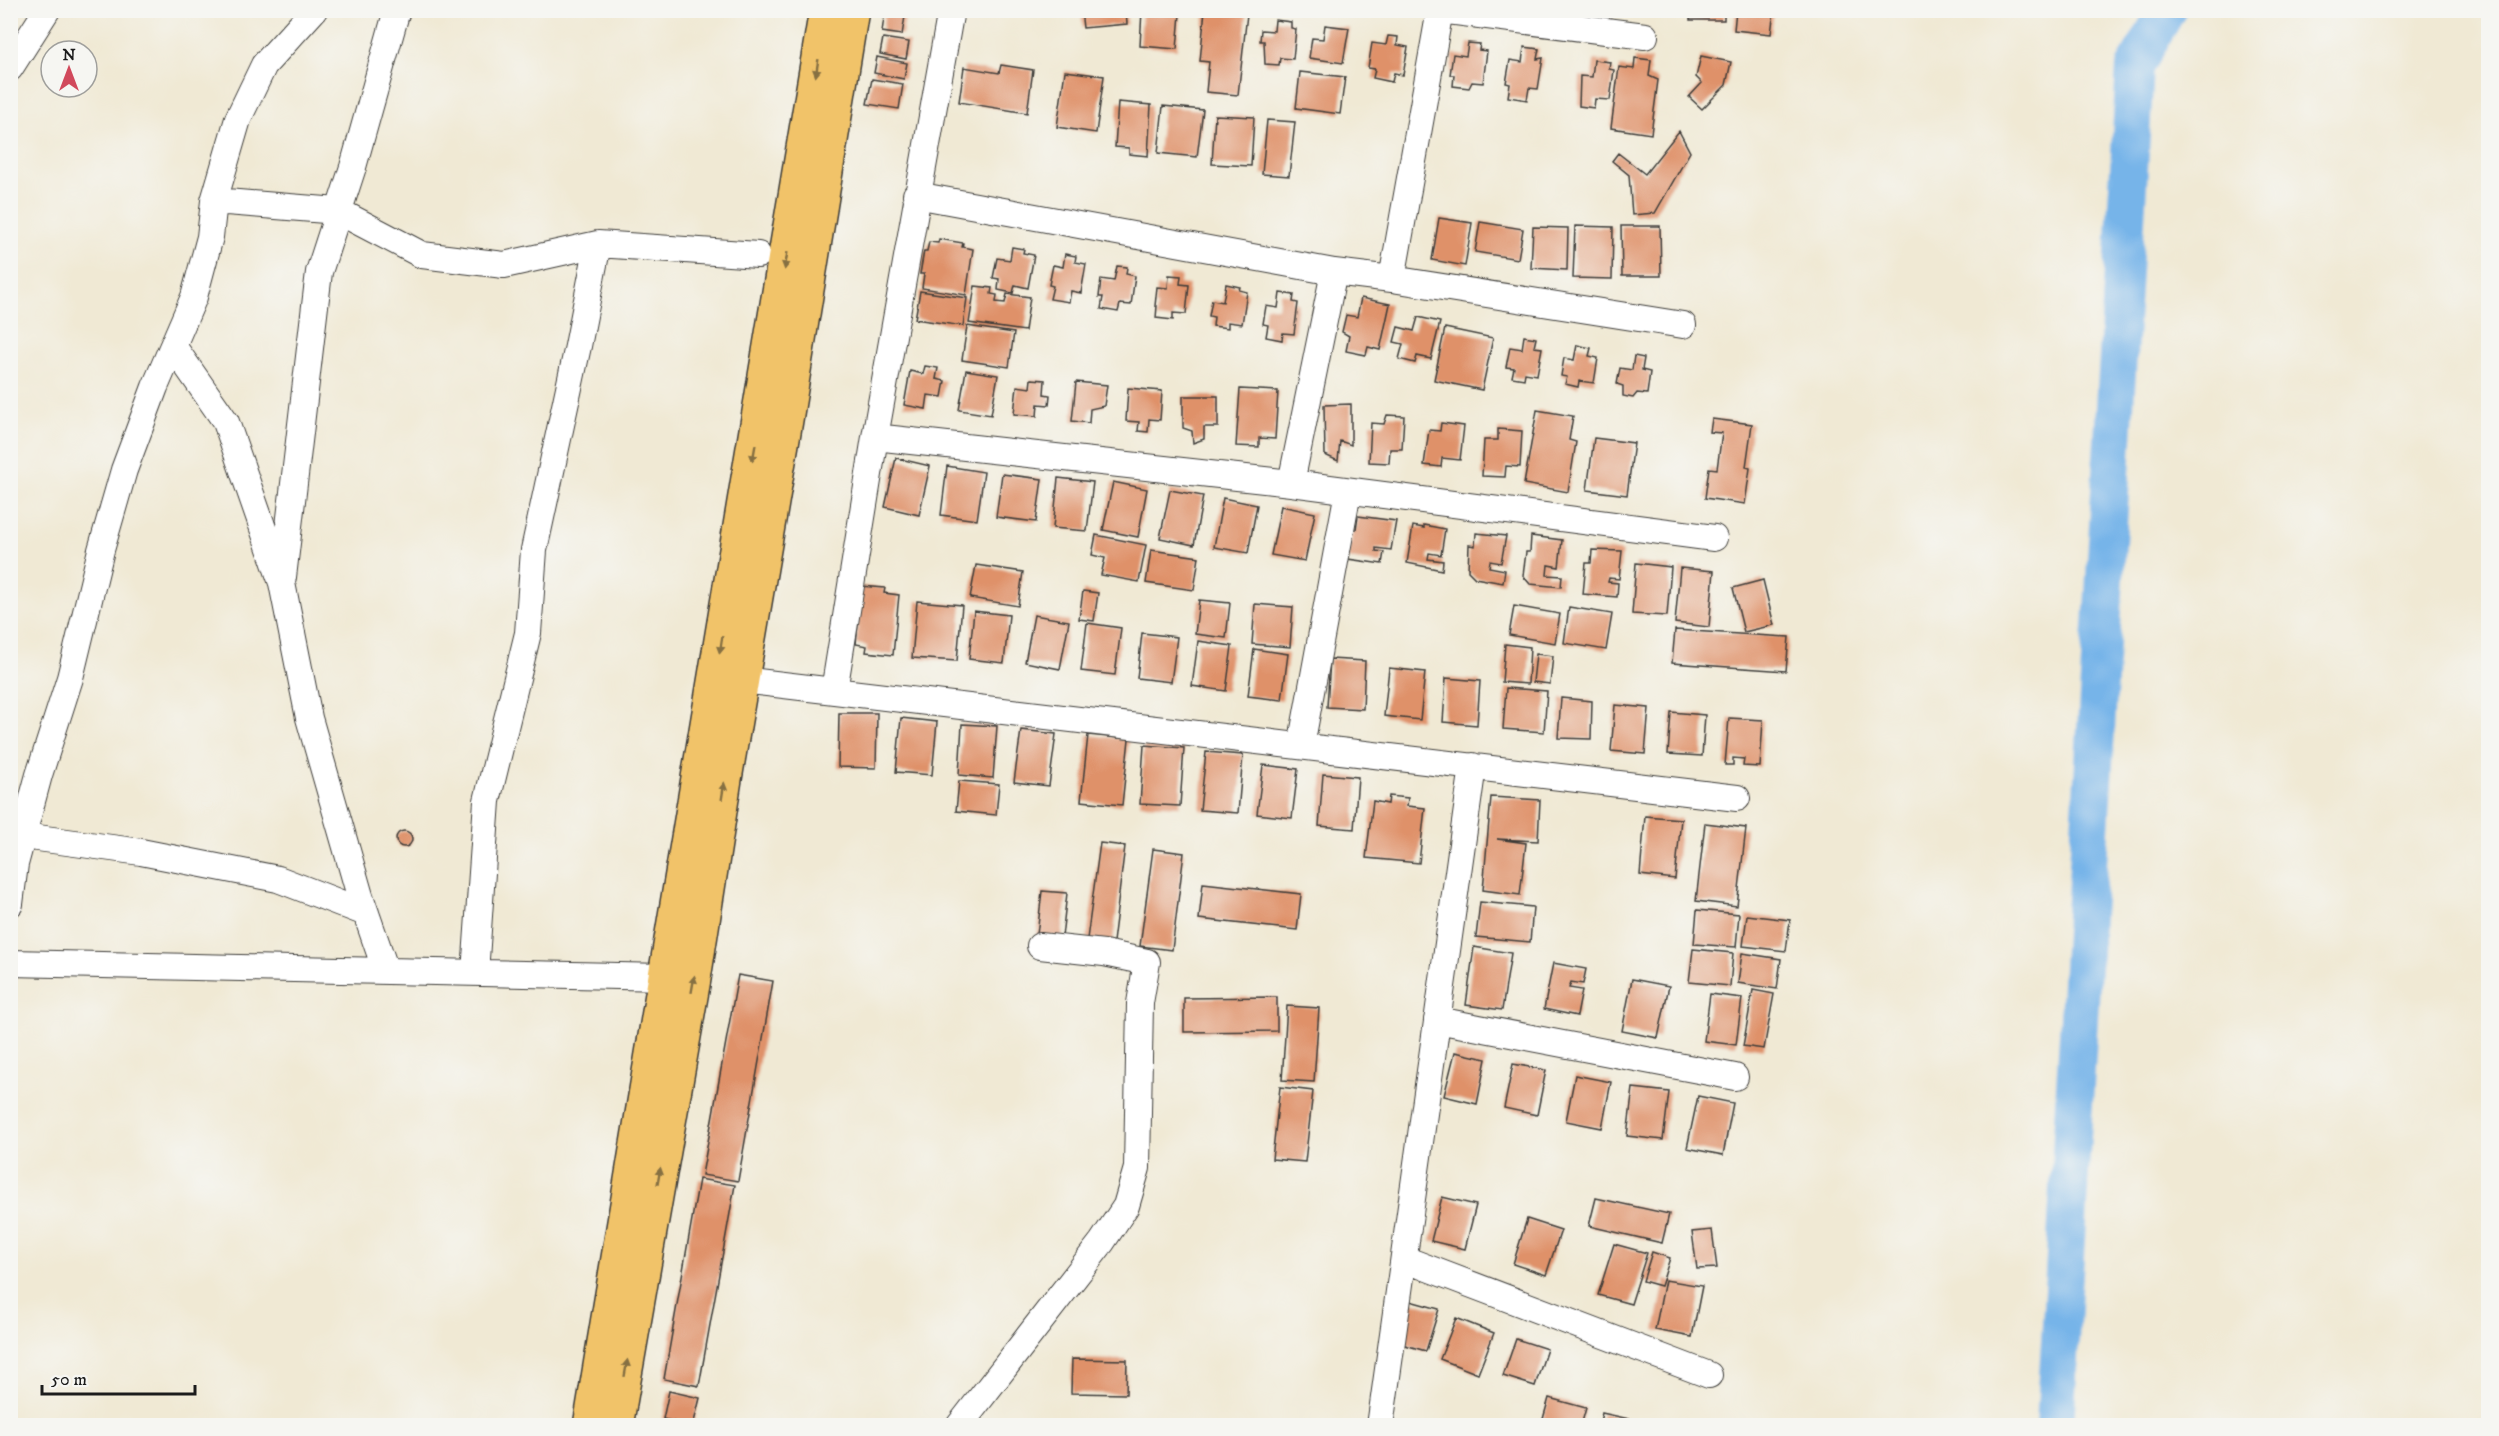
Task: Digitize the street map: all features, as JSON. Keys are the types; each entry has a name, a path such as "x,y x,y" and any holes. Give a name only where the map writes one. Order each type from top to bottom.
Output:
{"main road":[{"path":"590,1425 826,10"},
{"path":"616,1425 694,979 852,10"}],"street":[{"path":"10,68 46,10"},
{"path":"10,904 17,833 39,775 70,678 124,470 194,297 210,237 214,201 238,119 264,65 314,10"},
{"path":"282,583 319,272 339,212 397,10"},
{"path":"834,691 916,195 951,10"},
{"path":"1392,279 1440,10 1645,36"},
{"path":"916,195 1334,272 1683,325"},
{"path":"214,201 339,212 422,255 504,265 598,244 758,255"},
{"path":"475,973 487,801 528,633 534,550 598,244"},
{"path":"1290,483 1334,272"},
{"path":"173,346 226,422 282,583 309,718 366,913 386,971"},
{"path":"875,437 1290,483 1714,538"},
{"path":"1301,746 1348,490"},
{"path":"742,680 1737,798"},
{"path":"1380,1425 1473,766"},
{"path":"17,833 141,852 278,879 366,913"},
{"path":"959,1425 1102,1242 1126,1206 1137,1168 1140,1003 1147,962 1104,953 1040,946"},
{"path":"10,963 666,978"},
{"path":"1437,1020 1735,1077"},
{"path":"1404,1259 1709,1375"}],"building":[{"path":"885,10 906,10 902,35 882,32"},
{"path":"1081,10 1126,10 1127,24 1083,28"},
{"path":"1142,10 1169,10 1168,13 1180,14 1177,49 1140,46"},
{"path":"1205,10 1247,14 1238,95 1206,92 1209,62 1200,61"},
{"path":"1690,10 1724,10 1724,20 1690,20"},
{"path":"1736,10 1774,10 1771,34 1734,30"},
{"path":"1275,20 1291,22 1291,28 1296,29 1293,59 1280,58 1279,65 1265,64 1264,41 1260,41 1261,30 1274,31"},
{"path":"1325,25 1349,28 1343,63 1309,58 1312,38 1323,39"},
{"path":"1388,36 1398,37 1397,45 1408,47 1403,75 1394,73 1392,82 1373,78 1375,69 1368,68 1372,43 1386,45"},
{"path":"883,38 909,42 906,59 880,54"},
{"path":"1468,43 1480,44 1479,50 1487,51 1483,83 1472,82 1469,88 1453,86 1454,75 1450,75 1453,54 1466,56"},
{"path":"1524,47 1539,49 1537,59 1543,58 1538,89 1529,88 1527,100 1508,97 1510,84 1506,83 1510,60 1522,62"},
{"path":"1701,56 1731,62 1726,85 1702,109 1689,97 1702,83 1696,77"},
{"path":"877,57 907,63 904,79 874,73"},
{"path":"1635,58 1651,60 1649,76 1658,80 1651,134 1611,128 1619,67 1634,69"},
{"path":"1594,60 1610,62 1609,69 1614,70 1610,100 1595,99 1594,108 1579,106 1580,76 1592,77"},
{"path":"1001,65 1033,70 1027,113 959,102 964,67 999,73"},
{"path":"1065,71 1104,76 1096,133 1057,127"},
{"path":"1300,72 1345,77 1340,114 1296,108"},
{"path":"872,79 903,84 899,109 867,104"},
{"path":"1118,102 1151,105 1148,156 1129,154 1129,148 1115,147"},
{"path":"1163,106 1203,110 1197,157 1158,153"},
{"path":"1215,115 1254,117 1251,166 1212,164"},
{"path":"1267,120 1295,122 1289,176 1262,174"},
{"path":"1679,131 1690,152 1655,213 1632,215 1629,175 1612,161 1618,153 1645,174"},
{"path":"1439,218 1472,223 1465,266 1432,260"},
{"path":"1480,222 1523,229 1518,259 1475,252"},
{"path":"1575,226 1613,227 1612,279 1573,278"},
{"path":"1621,226 1660,226 1661,276 1622,276"},
{"path":"1533,227 1568,228 1567,270 1531,268"},
{"path":"939,239 963,243 962,247 973,249 966,295 922,288 924,274 920,274 924,251 927,251 929,242 938,243"},
{"path":"1012,247 1024,249 1023,253 1034,255 1028,288 1015,285 1013,293 998,290 999,279 993,278 997,258 1010,260"},
{"path":"1065,254 1076,256 1075,262 1086,264 1081,293 1071,291 1069,302 1050,299 1053,286 1049,285 1053,265 1063,267"},
{"path":"1117,266 1127,267 1126,274 1135,276 1131,305 1120,304 1118,312 1101,309 1103,297 1099,297 1101,279 1114,281"},
{"path":"1169,275 1181,276 1180,284 1189,285 1186,314 1173,313 1173,320 1156,318 1157,287 1168,288"},
{"path":"1226,284 1240,287 1239,290 1247,292 1242,324 1228,322 1228,328 1213,326 1214,317 1209,316 1212,300 1223,302"},
{"path":"975,286 992,288 991,294 997,295 996,302 1005,303 1007,294 1030,297 1025,331 969,323"},
{"path":"920,291 967,298 963,326 915,319"},
{"path":"1280,293 1294,295 1293,302 1298,303 1294,334 1283,333 1282,340 1266,337 1268,325 1263,324 1266,306 1278,308"},
{"path":"1361,298 1390,304 1380,350 1368,347 1366,355 1346,351 1349,336 1342,332 1346,315 1357,317"},
{"path":"1418,317 1440,322 1431,359 1417,356 1415,363 1399,359 1403,344 1394,342 1398,327 1414,331"},
{"path":"967,326 1014,333 1009,367 962,360"},
{"path":"1445,328 1493,338 1482,390 1434,380"},
{"path":"1524,336 1536,338 1534,347 1542,348 1537,375 1525,373 1524,379 1512,377 1514,368 1506,367 1510,347 1522,349"},
{"path":"1577,345 1591,348 1589,356 1598,358 1594,383 1579,381 1578,387 1565,384 1567,377 1561,376 1564,358 1574,360"},
{"path":"1634,356 1644,358 1642,370 1650,372 1647,394 1637,393 1633,398 1623,396 1623,386 1617,384 1620,368 1632,370"},
{"path":"925,366 938,368 936,379 945,381 942,397 928,395 926,409 904,405 910,371 923,374"},
{"path":"966,370 998,375 991,415 959,410"},
{"path":"1031,379 1045,380 1044,394 1050,395 1049,405 1038,404 1037,416 1014,414 1017,386 1030,388"},
{"path":"1076,382 1107,385 1104,406 1090,409 1089,423 1072,421"},
{"path":"1128,388 1162,391 1160,420 1149,419 1148,432 1138,431 1139,422 1126,421"},
{"path":"1240,389 1278,391 1275,439 1259,438 1259,447 1236,446"},
{"path":"1183,396 1218,396 1218,427 1204,427 1204,439 1193,443 1192,431 1183,428"},
{"path":"1351,404 1351,445 1340,441 1338,461 1325,455 1324,405"},
{"path":"1537,410 1573,416 1569,440 1576,442 1568,492 1524,484"},
{"path":"1387,415 1404,416 1402,449 1390,449 1389,463 1369,462 1371,423 1384,424"},
{"path":"1712,419 1752,424 1746,467 1750,468 1745,504 1705,498 1709,468 1717,469 1722,433 1710,432"},
{"path":"1441,423 1464,426 1460,460 1442,458 1441,467 1424,465 1429,430 1440,431"},
{"path":"1498,429 1522,431 1520,467 1506,466 1505,477 1482,476 1484,440 1498,440"},
{"path":"1594,438 1634,443 1627,495 1587,490"},
{"path":"896,458 930,466 919,515 885,507"},
{"path":"947,466 984,472 977,520 941,515"},
{"path":"1002,474 1042,479 1036,522 996,517"},
{"path":"1058,478 1093,482 1087,531 1053,528"},
{"path":"1113,482 1147,489 1138,537 1103,530"},
{"path":"1170,490 1203,496 1194,545 1160,538"},
{"path":"1223,498 1257,505 1248,553 1214,547"},
{"path":"1281,506 1315,513 1305,561 1271,555"},
{"path":"1358,516 1396,521 1391,550 1376,548 1376,551 1384,552 1382,564 1348,559 1353,528 1356,529"},
{"path":"1424,525 1445,529 1441,555 1429,553 1428,559 1443,561 1442,570 1407,563 1413,526 1424,528"},
{"path":"1476,533 1506,536 1501,563 1490,561 1489,567 1505,570 1503,583 1475,578 1468,571 1469,545 1475,546"},
{"path":"1096,535 1146,545 1139,582 1101,575 1105,558 1092,555"},
{"path":"1531,536 1562,540 1559,567 1548,565 1547,575 1562,576 1561,587 1530,584 1523,576 1526,552 1530,552"},
{"path":"1151,550 1199,557 1194,590 1146,583"},
{"path":"1592,550 1622,551 1619,579 1609,578 1608,582 1618,583 1617,597 1583,594 1586,563 1591,563"},
{"path":"1636,563 1671,567 1667,616 1632,614"},
{"path":"976,565 1023,572 1018,606 970,598"},
{"path":"1680,568 1714,571 1709,627 1675,623"},
{"path":"1763,580 1774,625 1744,632 1733,588"},
{"path":"861,586 885,588 884,593 899,595 893,655 866,652 867,646 856,644"},
{"path":"1083,591 1098,593 1094,621 1079,619"},
{"path":"1199,600 1230,603 1226,638 1195,634"},
{"path":"917,601 962,605 957,661 912,658"},
{"path":"1255,604 1293,607 1290,647 1252,644"},
{"path":"1514,606 1560,614 1555,643 1509,635"},
{"path":"1569,607 1612,614 1606,650 1564,643"},
{"path":"974,611 1009,615 1004,663 969,659"},
{"path":"1034,615 1069,621 1060,669 1025,662"},
{"path":"1087,623 1121,628 1115,675 1081,671"},
{"path":"1675,630 1789,637 1786,671 1672,663"},
{"path":"1142,633 1177,637 1171,682 1137,678"},
{"path":"1198,641 1232,646 1226,691 1192,686"},
{"path":"1505,644 1530,647 1528,684 1502,682"},
{"path":"1254,649 1288,654 1282,700 1248,696"},
{"path":"1536,654 1553,656 1550,684 1533,682"},
{"path":"1330,659 1365,661 1363,709 1327,707"},
{"path":"1389,668 1425,672 1420,720 1384,716"},
{"path":"1446,678 1480,681 1477,725 1443,722"},
{"path":"1506,688 1547,691 1544,732 1503,729"},
{"path":"1561,698 1592,701 1591,739 1558,738"},
{"path":"1615,705 1649,708 1645,754 1611,751"},
{"path":"1671,712 1705,715 1702,756 1668,754"},
{"path":"839,713 877,713 876,768 838,767"},
{"path":"901,718 937,722 932,775 896,772"},
{"path":"1729,718 1763,720 1760,767 1743,766 1744,759 1733,758 1733,765 1725,765"},
{"path":"962,724 997,726 993,778 959,775"},
{"path":"1021,730 1056,734 1049,786 1014,782"},
{"path":"1088,735 1129,739 1122,805 1081,801"},
{"path":"1144,745 1184,748 1180,806 1140,804"},
{"path":"1206,752 1243,755 1238,813 1200,810"},
{"path":"1263,765 1298,769 1292,818 1257,814"},
{"path":"1323,774 1358,777 1354,829 1319,826"},
{"path":"959,781 999,784 996,815 956,811"},
{"path":"1389,796 1408,798 1407,806 1425,808 1419,863 1366,858 1373,801 1388,804"},
{"path":"1491,797 1540,800 1538,841 1497,839 1526,843 1520,895 1483,890"},
{"path":"1645,816 1681,819 1675,879 1640,875"},
{"path":"1705,823 1746,828 1737,906 1696,901"},
{"path":"404,831 412,839 404,847 396,839"},
{"path":"1100,843 1125,846 1113,942 1087,939"},
{"path":"1153,849 1184,853 1172,950 1140,946"},
{"path":"1203,883 1301,894 1297,930 1199,919"},
{"path":"1042,891 1067,893 1062,937 1037,935"},
{"path":"1480,902 1533,907 1530,942 1476,937"},
{"path":"1697,910 1739,914 1736,947 1694,944"},
{"path":"1747,915 1790,920 1786,951 1743,946"},
{"path":"1474,947 1511,953 1502,1010 1466,1005"},
{"path":"1693,949 1733,953 1730,986 1689,982"},
{"path":"1742,953 1781,959 1777,989 1738,983"},
{"path":"1553,963 1586,969 1583,984 1571,982 1569,988 1582,990 1577,1016 1544,1009"},
{"path":"738,975 773,981 738,1181 702,1175"},
{"path":"1632,979 1669,986 1658,1038 1622,1031"},
{"path":"1753,990 1774,994 1764,1049 1743,1046"},
{"path":"1710,994 1742,998 1736,1045 1704,1041"},
{"path":"1277,997 1277,1031 1184,1032 1184,998"},
{"path":"1287,1006 1319,1008 1314,1082 1282,1080"},
{"path":"1455,1052 1486,1059 1477,1104 1444,1096"},
{"path":"1513,1064 1546,1070 1537,1115 1504,1108"},
{"path":"1575,1075 1611,1082 1602,1128 1566,1121"},
{"path":"1280,1087 1313,1091 1305,1162 1272,1159"},
{"path":"1633,1088 1669,1092 1663,1140 1627,1136"},
{"path":"1698,1096 1733,1103 1723,1155 1687,1148"},
{"path":"699,1179 735,1185 699,1386 664,1379"},
{"path":"1442,1197 1476,1205 1465,1249 1431,1241"},
{"path":"1596,1198 1669,1214 1662,1243 1589,1226"},
{"path":"1527,1219 1561,1230 1546,1275 1513,1264"},
{"path":"1712,1230 1717,1268 1697,1269 1692,1232"},
{"path":"1614,1244 1647,1253 1631,1304 1598,1295"},
{"path":"1652,1252 1670,1258 1661,1286 1643,1281"},
{"path":"1665,1280 1702,1286 1692,1337 1655,1330"},
{"path":"1410,1301 1439,1309 1426,1351 1398,1343"},
{"path":"1456,1318 1494,1333 1478,1374 1440,1359"},
{"path":"1516,1339 1547,1349 1535,1386 1503,1376"},
{"path":"1072,1359 1127,1360 1126,1394 1071,1393"},
{"path":"669,1391 700,1398 693,1426 663,1419"},
{"path":"1549,1398 1586,1408 1581,1426 1541,1426"},
{"path":"1602,1413 1634,1420 1632,1426 1599,1426"}],"waterway":[{"path":"2055,1426 2135,67 2167,10"}]}
